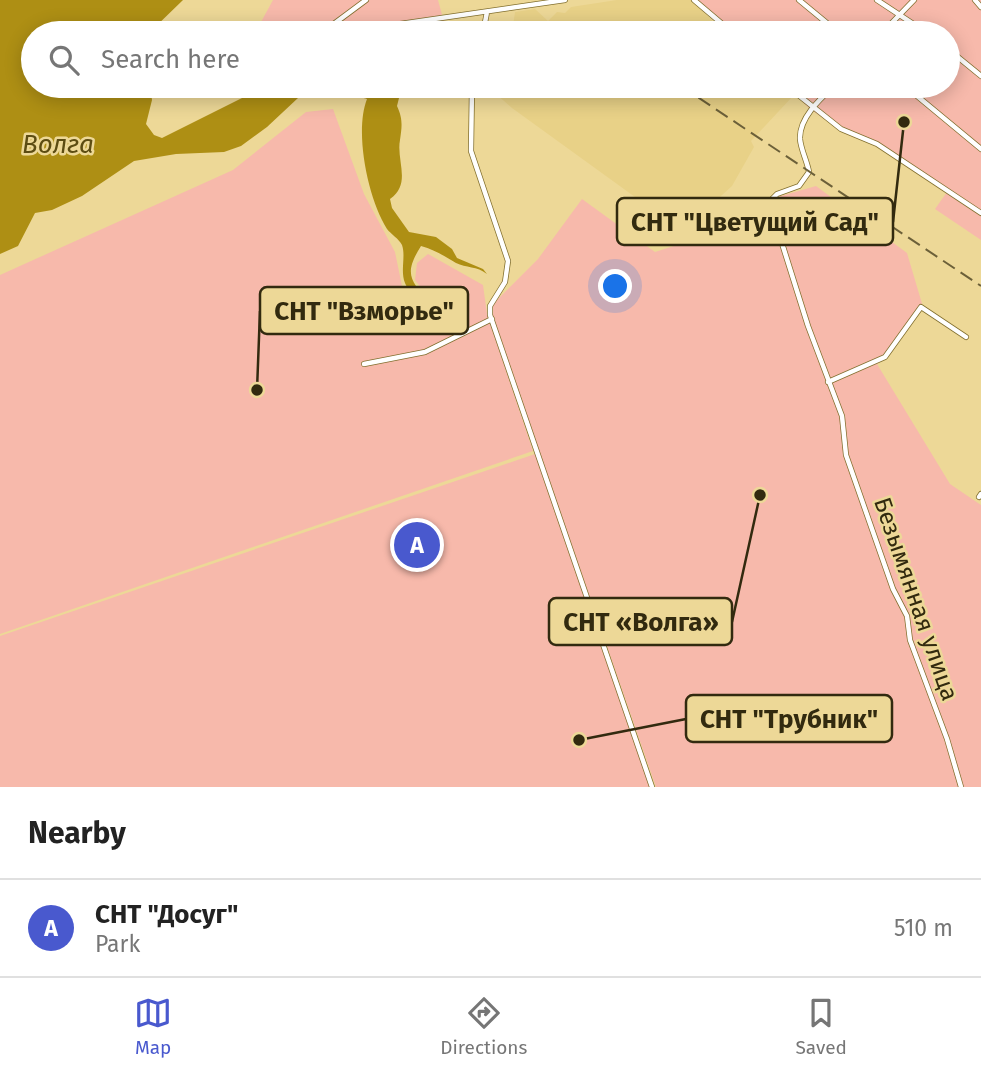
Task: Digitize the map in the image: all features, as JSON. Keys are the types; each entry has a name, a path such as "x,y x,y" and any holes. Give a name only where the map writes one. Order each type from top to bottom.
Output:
{"street":[{"path":"338,21 366,0"},
{"path":"423,21 565,0"},
{"path":"694,0 719,21"},
{"path":"799,0 824,21"},
{"path":"877,0 910,21"},
{"path":"895,21 914,0"},
{"path":"975,0 981,7"},
{"path":"485,21 487,12"},
{"path":"960,59 981,76"},
{"path":"472,98 471,151 508,261 505,282 489,308 652,787"},
{"path":"800,98 841,129 877,144 981,214"},
{"path":"812,109 823,98"},
{"path":"919,98 981,149"},
{"name":"Безымянная улица","path":"812,109 800,134 809,172 799,186 777,194 769,202 843,421 846,455 893,589 907,616 910,640 947,739 961,787"},
{"path":"828,382 885,357 921,307 966,337"},
{"path":"364,364 425,352 492,319"}],"shaded area":[{"path":"273,0 438,0 444,21 262,21"},
{"path":"617,0 691,0 713,21 548,21 557,12 565,13 571,7"},
{"path":"696,0 981,0 981,240 935,209 947,192 878,146 846,134 799,98 960,98 960,21 718,21"},
{"path":"535,9 548,21 514,21 515,12"},
{"path":"501,98 791,98 751,141 754,147 732,186 682,231"},
{"path":"333,109 364,194 395,252 402,286 428,315 432,302 415,280 417,263 428,254 483,285 487,314 533,451 0,634 0,275 233,170 306,112"},
{"path":"816,186 907,253 923,307 889,356 877,364 950,484 981,505 981,787 656,787 489,308 538,259 582,199 655,252 771,215 767,200"},
{"path":"535,454 652,787 0,787 0,636"}],"water":[{"name":"Волга","path":"0,0 183,0 161,21 21,21 21,98 152,98 146,124 154,135 162,138 242,98 298,98 267,127 241,146 224,152 176,154 134,161 82,196 52,210 35,213 18,246 0,254"},
{"name":"Волга","path":"356,98 399,98 397,106 402,123 399,148 402,179 397,193 390,199 392,208 409,232 436,237 452,249 457,258 483,269 487,274 421,246 411,271 414,282 429,304 426,312 405,283 402,245 387,229 380,216 369,183 362,129 367,99"}],"railway":[{"path":"699,98 981,286"}],"place":[{"name":"СНТ \"Цветущий Сад\"","path":"904,122"},
{"name":"СНТ \"Взморье\"","path":"257,390"},
{"name":"СНТ «Волга»","path":"760,495"},
{"name":"СНТ \"Досуг\"","path":"417,545"},
{"name":"СНТ \"Трубник\"","path":"579,740"}]}
